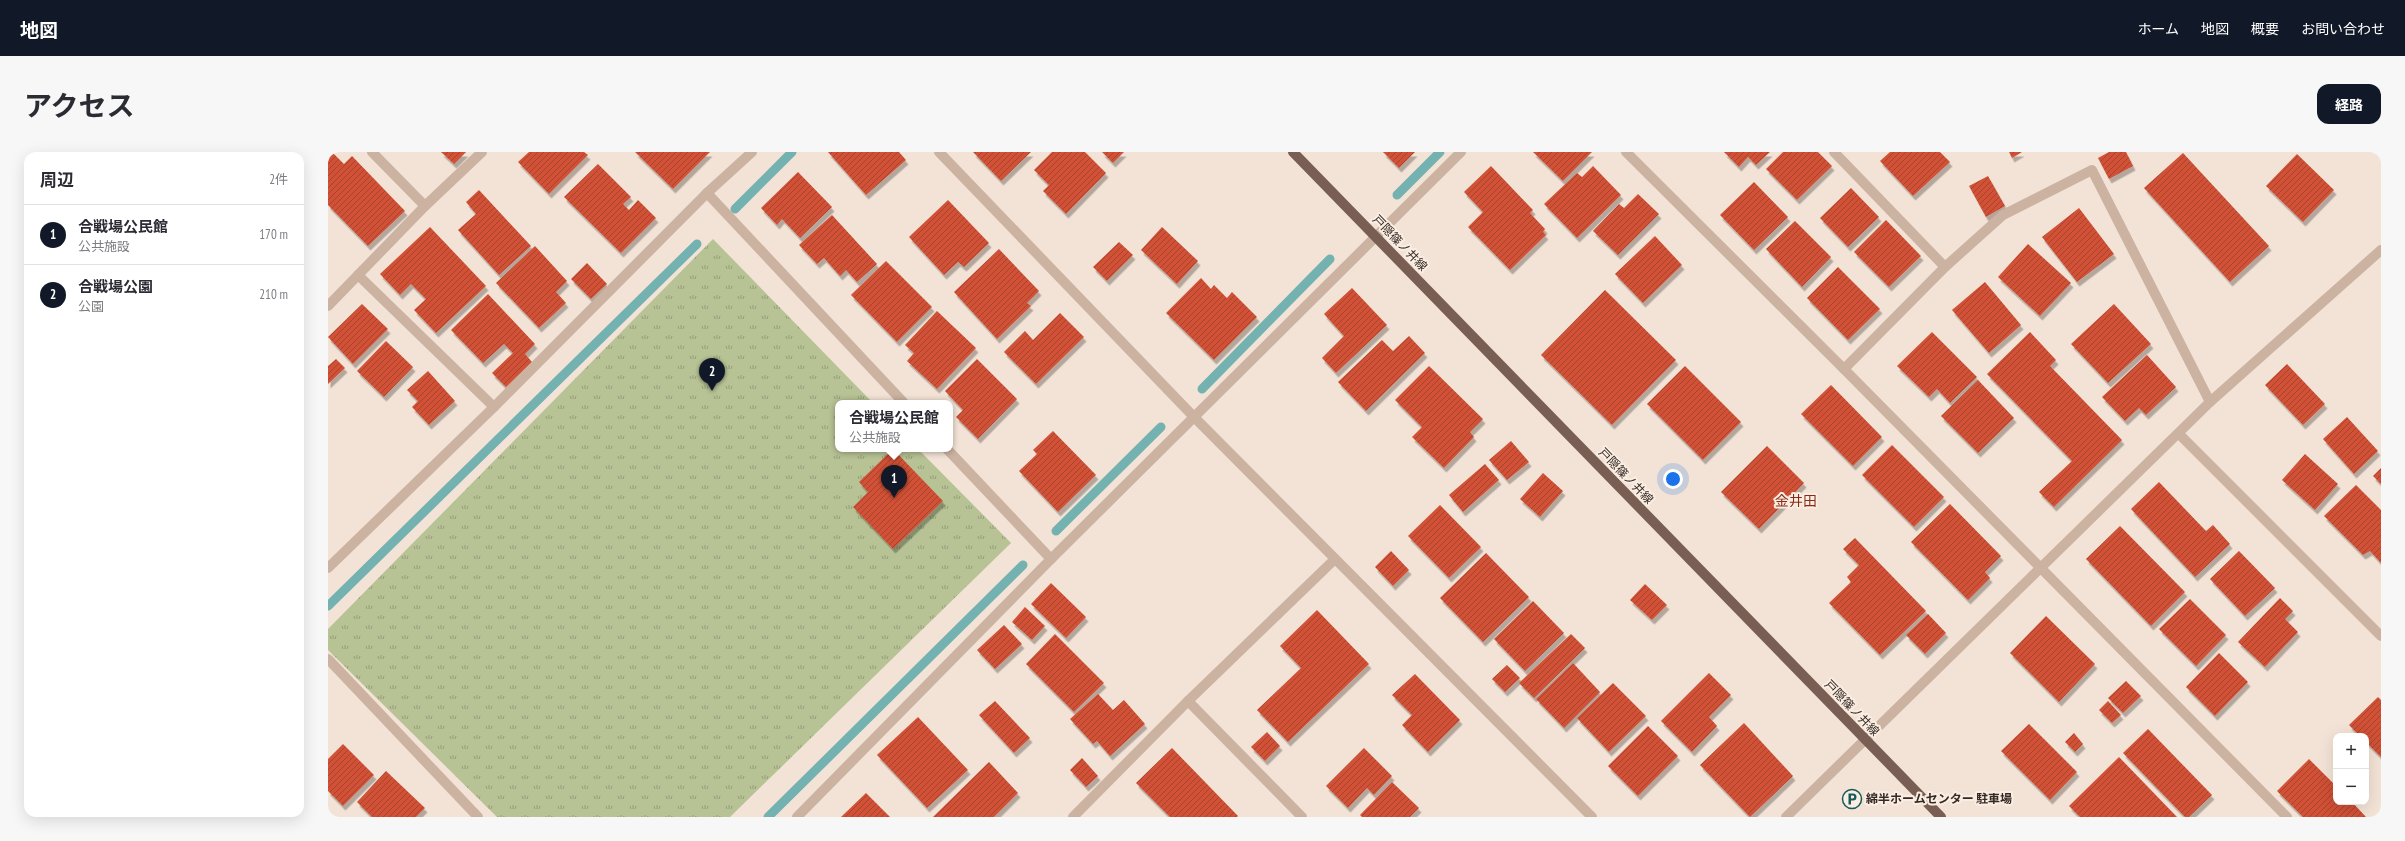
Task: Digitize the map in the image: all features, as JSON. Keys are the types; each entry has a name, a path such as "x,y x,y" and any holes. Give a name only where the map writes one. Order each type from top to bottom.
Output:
{"main road":[{"name":"戸隠篠ノ井線","path":"1293,152 1941,817"}],"street":[{"path":"372,152 425,206"},
{"path":"328,306 425,206 482,152"},
{"path":"328,568 494,408 707,193 752,152"},
{"path":"939,152 1194,417 1592,817"},
{"path":"797,817 1051,559 1462,152"},
{"path":"1626,152 1844,369 2287,817"},
{"path":"1834,152 1945,267"},
{"path":"1844,369 1945,267 2003,215 2092,170 2210,402"},
{"path":"707,193 901,400"},
{"path":"1786,817 2210,402 2381,250"},
{"path":"358,275 494,408"},
{"path":"2179,434 2381,636"},
{"path":"950,452 1051,559"},
{"path":"1073,817 1188,701 1334,559"},
{"path":"328,659 478,817"},
{"path":"1188,701 1302,817"}],"green space":[{"path":"713,239 870,400 835,400 835,452 921,452 1011,543 730,817 497,817 328,650 328,629"}],"building":[{"path":"328,152 332,152 344,164 352,156 405,211 368,246 328,205"},
{"path":"441,152 466,152 454,164"},
{"path":"529,152 584,152 588,155 549,194 518,162"},
{"path":"635,152 710,152 673,189"},
{"path":"828,152 899,152 906,160 866,195"},
{"path":"973,152 1031,152 1001,181"},
{"path":"1052,152 1085,152 1106,173 1066,214 1043,191 1049,185 1034,170"},
{"path":"1102,152 1124,152 1113,163"},
{"path":"1383,152 1415,152 1399,168"},
{"path":"1533,152 1592,152 1563,181"},
{"path":"1724,152 1770,152 1756,165 1748,157 1739,167"},
{"path":"1783,152 1818,152 1832,166 1797,200 1766,169"},
{"path":"1890,152 1940,152 1950,162 1913,196 1880,161"},
{"path":"2009,152 2022,152 2012,158"},
{"path":"2109,152 2126,152 2133,166 2109,179 2098,158"},
{"path":"2183,153 2269,246 2230,282 2144,188"},
{"path":"2297,154 2334,190 2303,222 2266,186"},
{"path":"598,164 631,197 623,204 629,210 638,200 656,218 621,253 564,197"},
{"path":"1491,166 1533,210 1530,213 1545,229 1543,232 1546,235 1510,270 1468,227 1483,212 1464,192"},
{"path":"1593,166 1621,195 1577,238 1544,204 1577,173 1582,177"},
{"path":"798,172 832,207 800,238 782,219 777,225 761,208"},
{"path":"1988,176 2005,206 1986,217 1969,186"},
{"path":"1754,182 1788,217 1754,250 1720,215"},
{"path":"1851,188 1879,217 1848,247 1820,218"},
{"path":"479,190 531,246 499,275 458,230 476,214 466,202"},
{"path":"1638,194 1659,214 1618,255 1593,231 1619,204 1624,208"},
{"path":"948,200 989,243 964,267 958,262 944,275 909,237"},
{"path":"2079,208 2114,254 2077,282 2042,237"},
{"path":"832,215 877,264 857,282 846,270 840,276 824,258 817,264 799,245"},
{"path":"1886,220 1921,256 1889,287 1854,252"},
{"path":"1795,221 1831,257 1802,287 1766,249"},
{"path":"430,227 486,286 436,333 414,310 426,299 411,284 400,295 380,274"},
{"path":"1162,227 1198,261 1177,284 1141,250"},
{"path":"1655,236 1682,265 1643,303 1615,274"},
{"path":"1119,242 1133,255 1107,281 1093,267"},
{"path":"2028,244 2071,283 2040,316 1998,277"},
{"path":"535,246 567,281 556,292 566,303 539,328 496,283"},
{"path":"999,249 1039,291 1027,303 1031,306 997,339 954,292"},
{"path":"886,261 932,307 897,342 851,295"},
{"path":"587,263 607,284 591,299 571,279"},
{"path":"1838,267 1880,309 1848,340 1807,298"},
{"path":"1201,278 1211,289 1214,285 1227,298 1232,292 1257,317 1214,360 1166,313"},
{"path":"1985,282 2021,325 1989,353 1952,310"},
{"path":"1352,288 1387,325 1336,373 1322,358 1344,336 1324,314"},
{"path":"1605,290 1676,360 1612,425 1541,355"},
{"path":"488,294 535,344 525,354 532,362 506,387 492,373 513,353 504,344 483,363 451,330"},
{"path":"362,304 388,329 353,364 328,337"},
{"path":"2114,304 2151,344 2108,383 2071,344"},
{"path":"937,311 976,348 937,389 907,361 914,353 905,345"},
{"path":"1060,313 1084,337 1036,384 1004,352 1025,331 1033,340"},
{"path":"1932,332 1977,377 1950,403 1937,389 1929,397 1897,366"},
{"path":"2030,332 2056,360 2050,366 2122,440 2054,507 2039,492 2072,461 1987,374"},
{"path":"1409,336 1425,353 1366,411 1338,382 1382,340 1393,351"},
{"path":"386,341 413,367 384,397 357,371"},
{"path":"2147,355 2176,387 2146,415 2139,408 2125,421 2102,397"},
{"path":"336,359 345,368 328,384 328,366"},
{"path":"977,359 1017,399 978,439 956,417 963,410 945,391"},
{"path":"2287,364 2325,404 2303,425 2265,385"},
{"path":"1429,366 1483,419 1470,432 1474,437 1444,468 1412,437 1422,427 1395,400"},
{"path":"1685,366 1741,422 1703,460 1647,404"},
{"path":"428,371 455,401 429,425 412,407 418,401 407,390"},
{"path":"1978,380 2014,418 1978,453 1941,416"},
{"path":"1831,385 1882,437 1853,466 1801,414"},
{"path":"2347,417 2378,451 2354,474 2323,439"},
{"path":"1053,431 1096,475 1058,512 1019,471 1037,454 1033,450"},
{"path":"1511,441 1529,462 1507,480 1489,460"},
{"path":"1892,445 1944,497 1914,527 1862,475"},
{"path":"1767,446 1804,483 1759,529 1721,492"},
{"path":"890,452 896,452 943,501 893,549 853,507 868,492 859,482"},
{"path":"2305,454 2338,484 2315,510 2282,480"},
{"path":"1485,464 1499,480 1463,512 1449,495"},
{"path":"2381,468 2381,484 2373,476"},
{"path":"1543,473 1563,491 1540,517 1520,499"},
{"path":"2159,482 2206,531 2213,525 2230,544 2195,577 2131,509"},
{"path":"2356,485 2381,510 2381,563 2370,551 2363,555 2324,516"},
{"path":"1950,504 2001,556 1985,572 1990,578 1968,600 1911,542"},
{"path":"1440,505 1481,547 1449,578 1408,536"},
{"path":"2120,526 2185,592 2151,626 2086,559"},
{"path":"1855,538 1926,611 1880,655 1829,603 1851,582 1847,577 1859,565 1843,549"},
{"path":"1391,551 1409,570 1393,586 1375,567"},
{"path":"2239,551 2275,588 2245,616 2210,579"},
{"path":"1486,553 1529,597 1483,642 1440,598"},
{"path":"1051,583 1086,617 1066,638 1031,604"},
{"path":"1645,584 1667,605 1652,620 1630,600"},
{"path":"2280,598 2293,611 2285,619 2298,632 2265,667 2238,642"},
{"path":"2190,599 2226,635 2196,666 2159,629"},
{"path":"1533,601 1564,633 1525,671 1494,639"},
{"path":"1025,607 1045,626 1032,640 1012,622"},
{"path":"1317,610 1369,664 1288,742 1257,710 1301,668 1280,646"},
{"path":"1928,614 1946,633 1925,654 1906,635"},
{"path":"2046,616 2095,664 2059,702 2010,653"},
{"path":"1004,625 1022,644 995,669 977,650"},
{"path":"1055,634 1104,683 1074,712 1026,664"},
{"path":"1571,634 1585,648 1534,698 1519,683"},
{"path":"2219,653 2248,682 2215,716 2186,687"},
{"path":"1573,663 1600,692 1564,728 1536,699"},
{"path":"1507,665 1520,678 1505,692 1492,679"},
{"path":"1709,673 1731,695 1709,717 1717,726 1692,752 1661,721"},
{"path":"1415,674 1460,720 1428,752 1402,725 1412,715 1392,695"},
{"path":"2126,681 2141,696 2123,713 2108,698"},
{"path":"1613,683 1646,716 1609,752 1577,718"},
{"path":"1098,694 1113,710 1124,700 1145,724 1110,756 1097,741 1093,744 1070,719"},
{"path":"2378,697 2381,700 2381,757 2369,745 2369,733 2357,733 2349,725"},
{"path":"995,701 1030,738 1014,753 979,715"},
{"path":"2108,701 2121,715 2112,723 2099,710"},
{"path":"918,717 968,770 927,808 877,755"},
{"path":"1744,723 1793,776 1750,817 1700,765"},
{"path":"2029,724 2077,772 2050,800 2001,751"},
{"path":"1648,726 1678,756 1638,796 1608,766"},
{"path":"2148,729 2212,795 2189,817 2185,817 2123,753"},
{"path":"1267,732 1280,746 1265,761 1251,747"},
{"path":"2074,733 2083,744 2075,752 2065,742"},
{"path":"343,744 374,775 343,806 328,791 328,759"},
{"path":"1172,748 1238,816 1237,817 1170,817 1136,783"},
{"path":"1364,748 1392,776 1374,795 1367,788 1348,808 1326,786"},
{"path":"2119,757 2177,817 2080,817 2069,806"},
{"path":"1082,758 1098,776 1086,787 1070,770"},
{"path":"2309,759 2333,783 2333,805 2355,805 2366,817 2303,817 2277,791"},
{"path":"989,762 1018,793 994,817 933,817"},
{"path":"386,771 425,808 416,817 372,817 357,802"},
{"path":"1392,782 1419,808 1410,817 1362,817 1360,815"},
{"path":"866,793 890,817 841,817"}],"waterway":[{"path":"735,209 792,152"},
{"path":"1397,195 1440,152"},
{"path":"328,606 697,244"},
{"path":"1202,389 1330,259"},
{"path":"1056,531 1161,427"},
{"path":"768,817 1023,565"}],"place":[{"name":"合戦場公園","path":"712,391"},
{"name":"合戦場公民館","path":"894,498"},
{"name":"綿半ホームセンター 駐車場","path":"1852,799"}],"district":[{"name":"金井田","path":"1796,501"}]}
